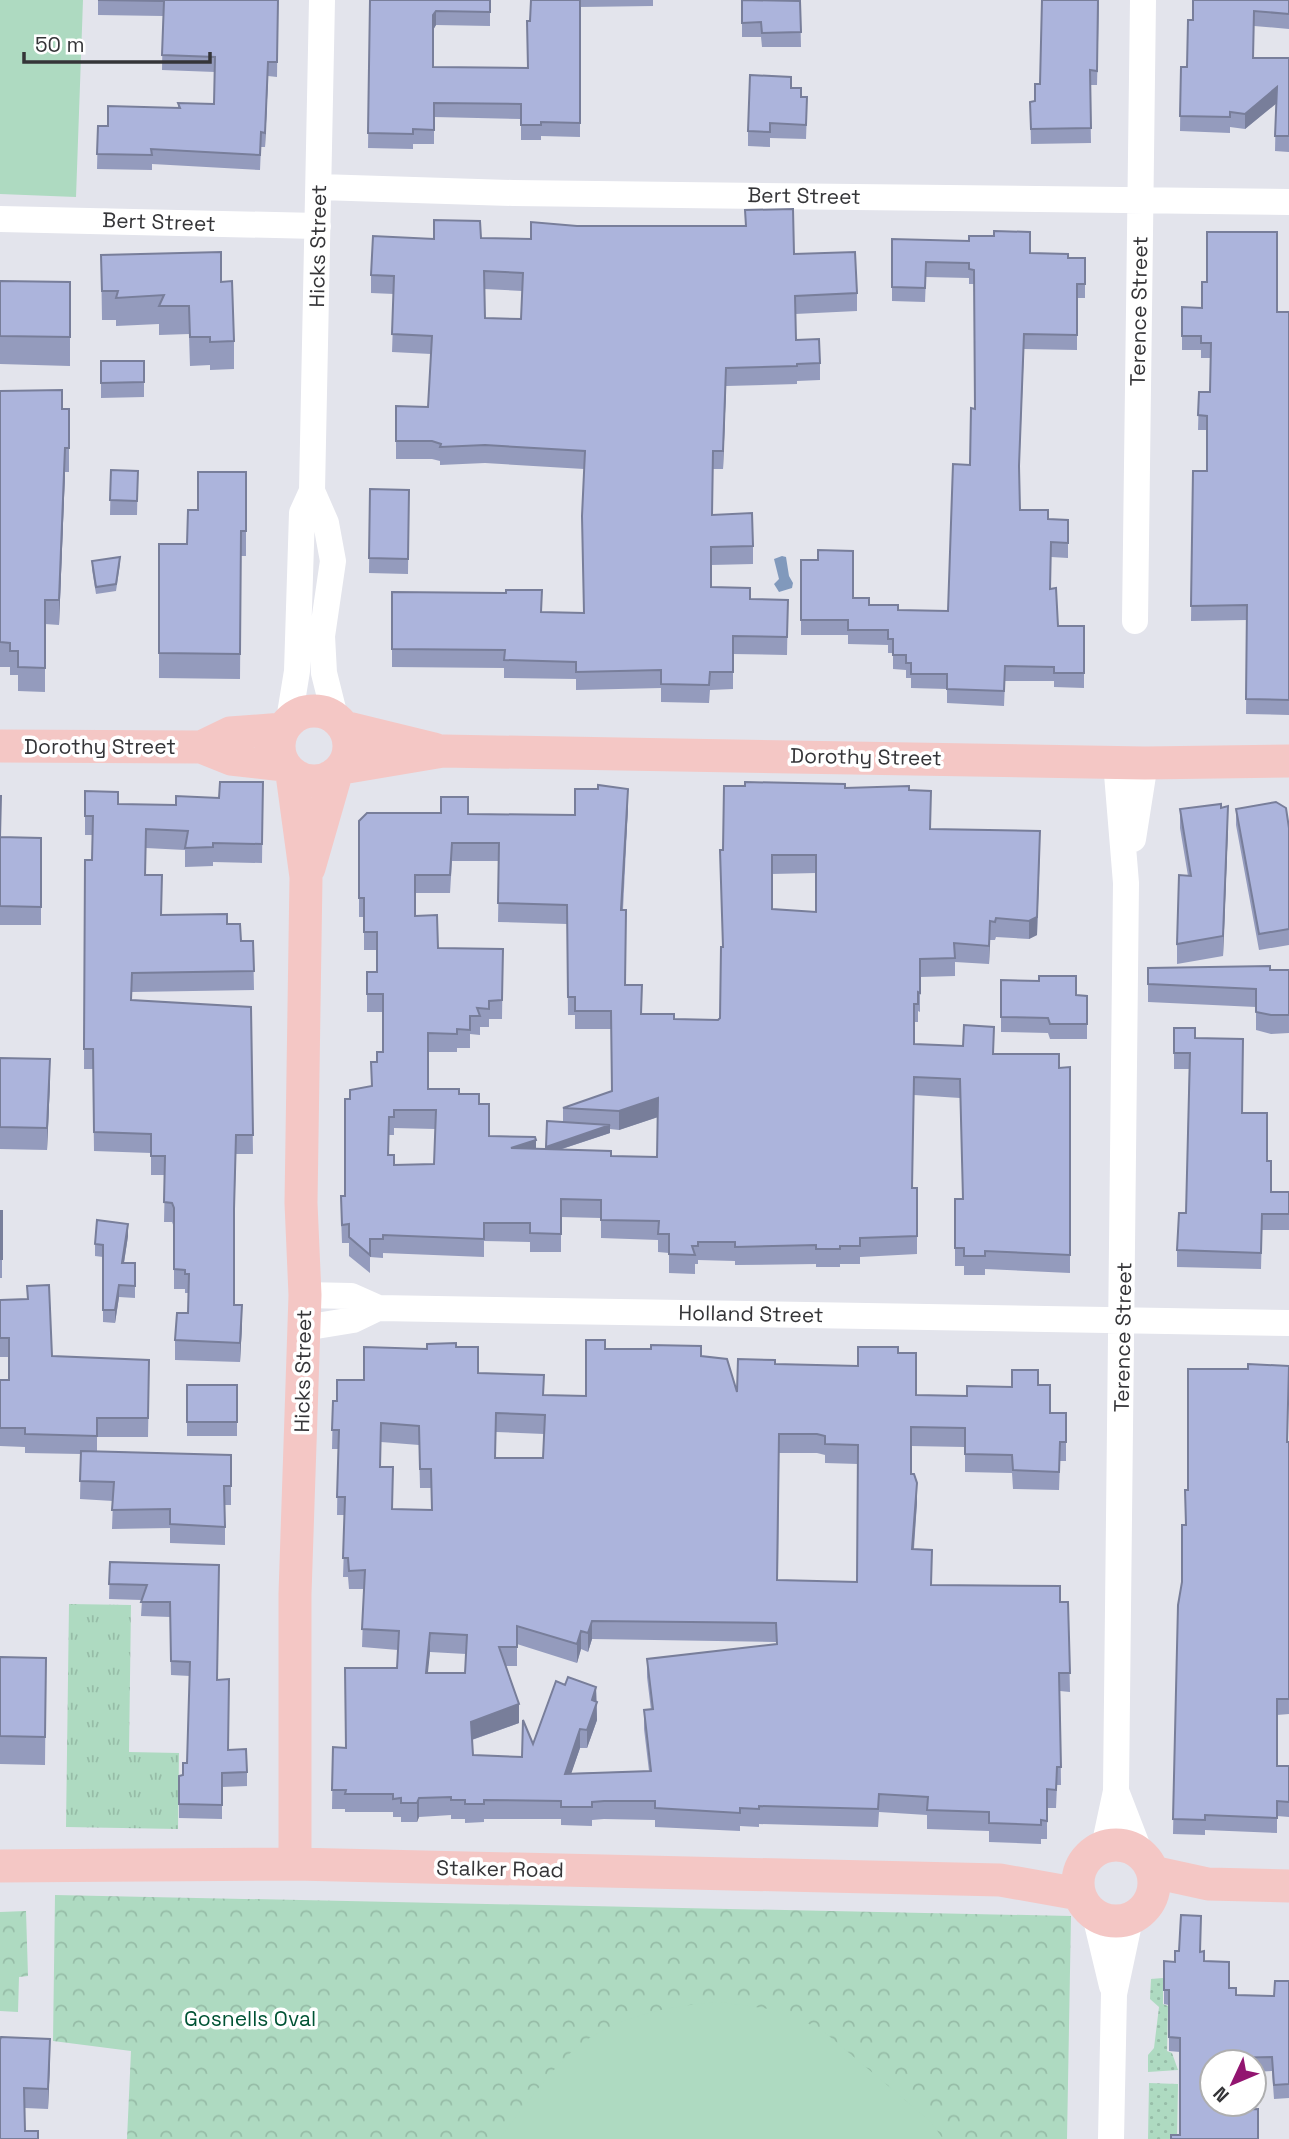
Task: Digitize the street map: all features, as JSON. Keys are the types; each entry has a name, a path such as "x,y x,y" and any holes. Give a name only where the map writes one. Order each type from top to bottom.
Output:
{"main road":[{"path":"317,710 340,722 350,748 339,771 314,782 288,769 279,753 286,725 307,711 317,710"},
{"name":"Dorothy Street","path":"340,722 443,751"},
{"name":"Dorothy Street","path":"201,747 230,733 286,725"},
{"name":"Dorothy Street","path":"0,746 201,747 231,759 288,769"},
{"name":"Dorothy Street","path":"339,771 443,751 1130,762 1289,761"},
{"name":"Hicks Street","path":"288,769 306,877 302,1192 305,1294 295,1594 295,1864"},
{"name":"Hicks Street","path":"306,877 339,771"},
{"path":"1143,1887 1129,1847 1090,1881 1112,1921 1143,1887 1208,1884 1289,1886"},
{"name":"Stalker Road","path":"0,1866 295,1864 1090,1881"}],"street":[{"name":"Hicks Street","path":"286,725 297,671 302,513 312,491 322,0"},
{"name":"Terence Street","path":"1135,621 1143,0"},
{"name":"Bert Street","path":"319,187 1289,202"},
{"name":"Bert Street","path":"0,219 318,226"},
{"name":"Hicks Street","path":"312,491 326,523 333,561 322,636 324,673 340,722"},
{"name":"Terence Street","path":"1111,2139 1114,1994 1090,1881 1116,1791 1124,1321 1126,883 1130,762"},
{"name":"Holland Street","path":"305,1294 351,1296 378,1308 1289,1323"},
{"name":"Holland Street","path":"304,1328 353,1320 378,1308"},
{"name":"Terence Street","path":"1114,1994 1143,1887 1116,1791"}],"green space":[{"path":"0,0 83,0 76,197 0,194"},
{"path":"69,1604 131,1605 129,1752 179,1753 178,1829 66,1827"},
{"name":"Gosnells Oval","path":"55,1895 1071,1916 1067,2139 127,2139 131,2051 53,2041"},
{"path":"26,1911 28,1976 19,1977 18,2012 0,2011 0,1912"},
{"path":"1163,1978 1163,2004 1168,2006 1167,2051 1172,2053 1178,2070 1148,2072 1148,2055 1154,2048 1159,2007 1150,1999 1151,1979"},
{"path":"720,2002 783,2011 823,2031 931,2122 943,2139 499,2139 553,2071 588,2039 619,2023 652,2012"},
{"path":"1149,2083 1178,2084 1177,2139 1148,2139"}],"water":[{"path":"786,557 793,583 792,588 779,592 774,584 779,579 774,559"}],"building":[{"path":"98,0 278,0 277,62 268,62 265,133 261,132 260,155 151,149 152,155 97,154 98,126 108,126 108,106 180,108 178,103 214,104 215,57 162,55 164,1"},
{"path":"370,0 490,0 490,12 436,11 433,15 433,67 528,68 527,21 530,21 531,0 580,0 580,123 541,122 541,125 521,125 521,104 434,103 434,130 413,129 413,134 368,133"},
{"path":"742,0 800,1 801,32 762,33 761,22 742,23"},
{"path":"1042,0 1098,0 1097,71 1090,70 1091,128 1031,129 1030,102 1035,101 1035,84 1040,84"},
{"path":"1193,0 1289,0 1289,14 1254,11 1253,58 1289,58 1289,136 1275,136 1277,87 1245,114 1230,112 1230,117 1180,116 1181,67 1187,67 1188,20 1193,20"},
{"path":"750,75 791,77 791,88 801,88 801,97 807,97 806,125 770,123 770,132 748,131"},
{"path":"793,209 794,254 855,252 857,293 795,296 796,340 819,339 820,363 726,368 723,451 713,451 712,515 752,513 753,546 711,547 711,587 750,588 750,599 788,600 787,637 733,636 733,672 710,672 709,685 661,684 661,670 576,672 576,662 504,660 505,650 392,649 392,592 506,593 506,590 542,590 541,612 584,613 582,516 585,451 485,445 440,447 441,444 432,441 396,441 396,406 428,407 432,336 392,334 394,276 371,275 373,236 434,239 434,220 480,221 481,238 531,239 531,222 577,226 746,226 745,210","holes":["484,271 523,273 521,319 485,318"]},
{"path":"994,231 1030,232 1030,253 1068,254 1068,258 1085,258 1085,284 1077,284 1077,335 1024,334 1019,466 1020,510 1048,510 1048,519 1068,520 1068,543 1051,542 1050,589 1056,588 1058,626 1084,626 1084,673 1054,673 1054,667 1005,666 1004,691 947,689 947,674 911,674 911,663 906,663 906,655 893,655 893,639 888,639 888,630 848,630 848,620 801,620 801,560 818,560 818,550 853,551 853,598 869,598 869,605 898,605 898,610 948,611 953,464 970,465 971,408 975,409 974,270 969,269 969,263 926,262 925,288 892,287 892,239 969,241 969,236 994,236"},
{"path":"1207,232 1277,232 1277,312 1289,312 1289,700 1246,699 1247,605 1191,606 1193,471 1207,471 1207,416 1198,415 1199,392 1210,392 1211,343 1201,343 1201,336 1182,336 1182,307 1202,308 1202,282 1207,282"},
{"path":"221,252 221,282 232,281 234,341 210,342 210,337 190,337 189,306 159,306 164,295 116,298 118,291 102,291 101,255"},
{"path":"0,281 70,282 70,337 0,336"},
{"path":"101,361 144,361 144,382 101,383"},
{"path":"62,390 62,409 69,409 69,448 65,448 59,600 45,600 45,668 18,667 18,651 10,651 10,643 0,642 0,391"},
{"path":"111,470 138,471 137,501 110,500"},
{"path":"198,472 246,472 246,531 241,531 240,654 159,653 159,544 187,544 188,510 198,510"},
{"path":"370,489 409,490 408,559 369,558"},
{"path":"120,557 116,584 96,587 92,561"},
{"path":"220,782 263,782 262,844 213,843 213,847 185,848 188,831 146,829 145,875 162,875 161,915 227,914 227,924 240,924 241,941 253,941 254,971 132,973 131,1000 251,1007 253,1135 236,1135 234,1305 242,1305 240,1343 175,1340 177,1313 188,1313 189,1274 185,1274 185,1270 174,1269 174,1208 172,1203 164,1202 165,1156 151,1156 151,1134 94,1132 93,1049 84,1049 85,860 92,860 93,816 85,816 85,791 118,792 118,804 176,805 176,796 219,798"},
{"path":"745,782 845,784 845,788 909,786 909,790 931,791 930,829 1040,831 1037,917 1029,921 996,918 995,922 990,921 989,946 954,943 955,958 920,959 920,993 918,992 918,1004 914,1004 914,1044 963,1046 964,1025 994,1027 993,1054 1059,1054 1059,1068 1070,1067 1070,1255 985,1251 985,1256 964,1256 964,1248 955,1248 955,1199 963,1199 960,1079 914,1077 912,1188 917,1188 917,1236 860,1238 860,1246 840,1246 840,1249 816,1249 816,1245 735,1247 735,1242 698,1242 698,1246 692,1246 695,1255 669,1254 669,1234 658,1234 659,1221 601,1220 601,1200 561,1199 561,1234 530,1233 530,1223 484,1223 484,1239 383,1235 383,1239 370,1239 370,1255 349,1237 349,1224 342,1225 341,1196 345,1196 345,1099 350,1099 350,1090 372,1086 371,1062 377,1062 377,1052 383,1052 383,994 367,994 367,972 377,972 377,932 364,932 364,898 359,898 359,821 367,813 441,813 441,797 468,797 468,814 575,815 575,789 598,789 598,785 628,789 621,910 626,910 625,985 642,985 641,1014 674,1014 674,1019 718,1020 723,947 720,850 723,850 724,786 745,786","holes":["452,843 499,843 498,903 567,905 568,997 575,997 575,1011 611,1011 612,1091 563,1108 619,1111 658,1098 657,1157 611,1156 611,1151 511,1148 536,1140 535,1137 489,1136 489,1104 479,1104 479,1094 459,1094 459,1089 428,1089 428,1033 457,1034 457,1029 470,1030 470,1016 480,1016 477,1008 489,1009 489,1001 502,1000 503,949 438,948 437,915 415,916 415,875 450,875","772,855 816,855 816,912 772,909","394,1110 436,1110 434,1164 394,1165 394,1155 388,1155 389,1117 394,1117"]},
{"path":"1276,802 1286,808 1289,828 1289,929 1259,934 1236,809"},
{"path":"1221,804 1221,808 1228,806 1223,936 1177,944 1179,875 1191,876 1180,809"},
{"path":"0,837 41,838 41,907 0,906"},
{"path":"1270,966 1270,970 1289,970 1289,1015 1256,1012 1256,989 1148,984 1148,968"},
{"path":"1039,976 1076,976 1076,995 1087,996 1087,1024 1050,1024 1048,1018 1001,1017 1001,980 1039,981"},
{"path":"1174,1028 1195,1028 1195,1038 1243,1039 1242,1113 1267,1113 1267,1161 1271,1161 1271,1192 1289,1192 1289,1214 1262,1214 1261,1253 1177,1250 1179,1213 1186,1213 1190,1053 1174,1053"},
{"path":"0,1058 50,1059 47,1128 0,1127"},
{"path":"547,1121 610,1125 546,1147"},
{"path":"2,1211 2,1259 0,1259"},
{"path":"97,1220 128,1224 122,1263 135,1263 135,1286 119,1285 115,1310 103,1310 103,1245 95,1244"},
{"path":"49,1285 52,1356 149,1360 148,1418 97,1418 97,1436 25,1434 25,1428 0,1428 0,1380 9,1380 9,1338 0,1338 0,1300 28,1299 27,1286"},
{"path":"586,1340 605,1340 605,1349 651,1349 651,1345 701,1346 701,1356 727,1359 737,1392 738,1359 775,1360 775,1364 858,1366 858,1347 898,1347 898,1353 916,1353 916,1395 967,1396 967,1386 1012,1387 1012,1370 1038,1370 1038,1385 1050,1385 1050,1413 1066,1413 1066,1442 1060,1442 1059,1472 1013,1470 1012,1455 965,1454 965,1428 911,1427 911,1474 914,1474 917,1483 912,1549 932,1550 931,1585 1060,1586 1060,1602 1068,1602 1070,1673 1059,1673 1061,1767 1057,1767 1056,1790 1047,1789 1047,1821 1041,1820 1041,1825 989,1823 989,1812 927,1810 928,1797 879,1794 878,1809 759,1806 759,1809 740,1808 740,1813 655,1808 655,1801 604,1801 592,1802 592,1807 561,1807 561,1801 484,1800 484,1804 465,1804 465,1800 451,1800 451,1797 419,1798 417,1803 401,1803 401,1798 393,1799 393,1794 345,1794 346,1790 332,1790 333,1747 346,1748 345,1668 397,1668 399,1631 362,1629 365,1570 349,1571 348,1558 343,1558 345,1497 337,1497 339,1430 332,1430 337,1380 364,1380 364,1347 427,1349 427,1344 456,1343 456,1347 478,1347 478,1373 544,1375 543,1395 586,1396","holes":["496,1413 545,1415 543,1458 495,1458","381,1423 419,1426 420,1469 431,1469 432,1510 392,1509 393,1467 380,1467","779,1434 817,1434 825,1436 825,1444 858,1445 857,1582 777,1580","592,1621 776,1623 777,1644 647,1659 653,1709 644,1710 651,1771 565,1774 580,1729 587,1730 597,1702 592,1700 596,1687 568,1677 565,1685 556,1681 533,1744 523,1720 522,1757 473,1755 471,1722 519,1704 499,1647 517,1647 517,1626 577,1644 581,1631 588,1633","430,1633 467,1635 465,1673 426,1673"]},
{"path":"1248,1364 1289,1366 1289,1699 1277,1699 1277,1766 1289,1766 1289,1802 1277,1801 1277,1818 1205,1815 1205,1820 1173,1819 1178,1605 1182,1582 1182,1525 1186,1525 1185,1490 1188,1490 1188,1369 1248,1369"},
{"path":"187,1385 237,1385 237,1422 187,1422"},
{"path":"81,1451 231,1455 231,1486 224,1486 225,1527 170,1524 170,1509 112,1510 114,1482 80,1481"},
{"path":"110,1562 219,1565 217,1680 229,1679 228,1750 246,1749 247,1772 222,1773 222,1805 179,1804 179,1776 183,1775 183,1763 187,1763 190,1662 171,1661 170,1602 141,1602 147,1585 109,1584"},
{"path":"0,1657 46,1658 45,1737 0,1736"},
{"path":"1181,1915 1201,1916 1200,1952 1204,1951 1204,1961 1229,1962 1229,1988 1236,1988 1236,1995 1274,1996 1275,1981 1289,1981 1289,2084 1274,2085 1272,2057 1268,2057 1268,2048 1198,2048 1198,2118 1258,2118 1258,2139 1171,2139 1171,2135 1180,2135 1180,2038 1169,2037 1169,1990 1164,1990 1164,1961 1175,1962 1175,1951 1179,1951"},
{"path":"1,2037 50,2039 48,2089 24,2088 25,2131 38,2131 38,2139 0,2139"}]}
